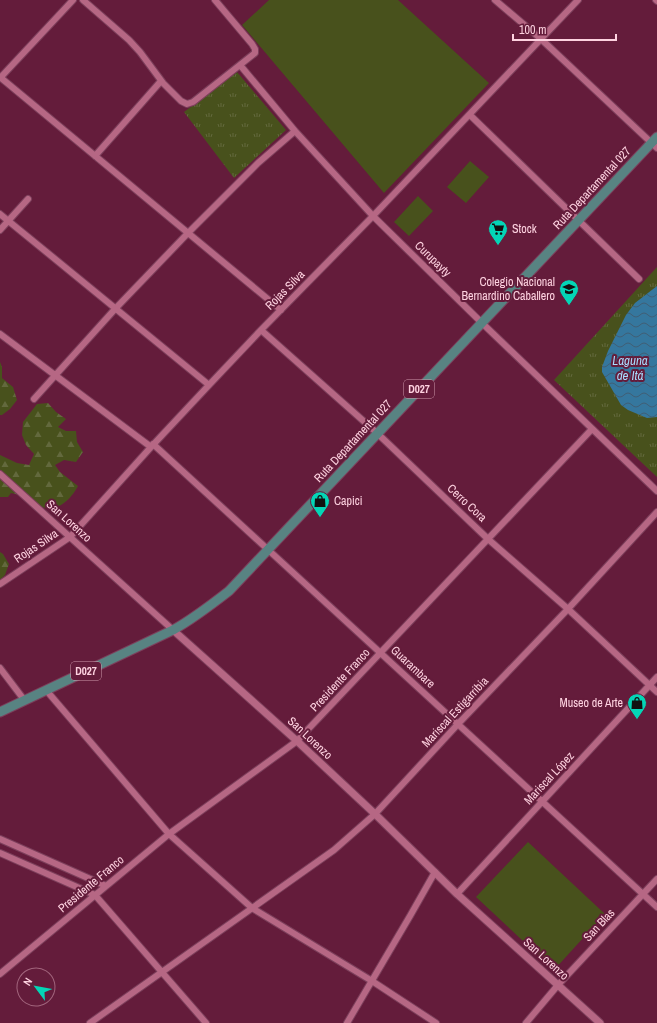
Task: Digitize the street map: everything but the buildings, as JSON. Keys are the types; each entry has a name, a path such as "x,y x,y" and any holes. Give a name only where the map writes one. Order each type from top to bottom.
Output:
{"main road":[{"name":"Ruta Departamental 027","path":"0,712 173,630 188,622 229,591 578,220 655,143"}],"street":[{"path":"73,0 0,77 282,310"},
{"path":"83,0 129,40 140,52 161,81 181,101 187,104 193,102 255,53 255,49 215,0"},
{"path":"495,0 541,39 655,143"},
{"name":"Rojas Silva","path":"0,584 70,537 152,446 261,330 373,216 578,0"},
{"name":"Curupayty","path":"240,65 295,131 373,216 657,491"},
{"path":"95,156 161,81"},
{"path":"470,115 639,279"},
{"path":"34,399 115,309 188,233 258,163 295,131"},
{"path":"0,230 28,198"},
{"path":"0,214 209,385"},
{"name":"Cerro Cora","path":"261,330 377,433 488,539 657,692"},
{"name":"Guarambare","path":"0,334 152,446 268,549 657,907"},
{"name":"Presidente Franco","path":"0,974 169,834 297,741 592,429"},
{"name":"San Lorenzo","path":"0,474 297,741 457,894 600,1023"},
{"name":"Mariscal Estigarribia","path":"90,1023 334,850 375,814 458,724 568,610 657,512"},
{"path":"0,668 25,701"},
{"name":"Mariscal López","path":"457,894 657,676"},
{"path":"46,690 169,834 252,908 372,981 436,1023"},
{"path":"0,839 106,886"},
{"path":"0,853 95,895 206,1023"},
{"path":"347,1023 435,872"},
{"name":"San Blas","path":"526,1023 558,985 657,879"}],"green space":[{"path":"269,0 398,0 489,83 384,193 242,25"},
{"path":"237,72 286,130 234,178 184,112"},
{"path":"470,161 489,177 466,203 447,187"},
{"path":"418,196 433,211 409,236 394,222"},
{"path":"657,267 657,477 554,380"},
{"path":"0,362 2,367 2,378 13,387 17,400 10,409 2,415 0,415"},
{"path":"48,403 56,412 66,419 58,427 66,431 76,431 77,442 83,452 76,462 64,460 55,465 60,472 78,486 72,496 63,504 52,508 40,506 24,496 11,493 8,497 0,497 0,455 17,463 29,465 34,454 26,445 22,435 23,422 37,404"},
{"path":"0,552 9,564 5,575 0,580"},
{"path":"528,842 605,914 554,970 476,897"}],"water":[{"name":"Laguna de Itá","path":"657,286 657,417 647,418 628,410 621,405 602,372 602,367 608,351 626,315 635,303"}],"place":[{"name":"Stock","path":"498,246"},
{"name":"Colegio Nacional Bernardino Caballero","path":"569,306"},
{"name":"Capici","path":"320,518"},
{"name":"Museo de Arte","path":"637,720"}]}
